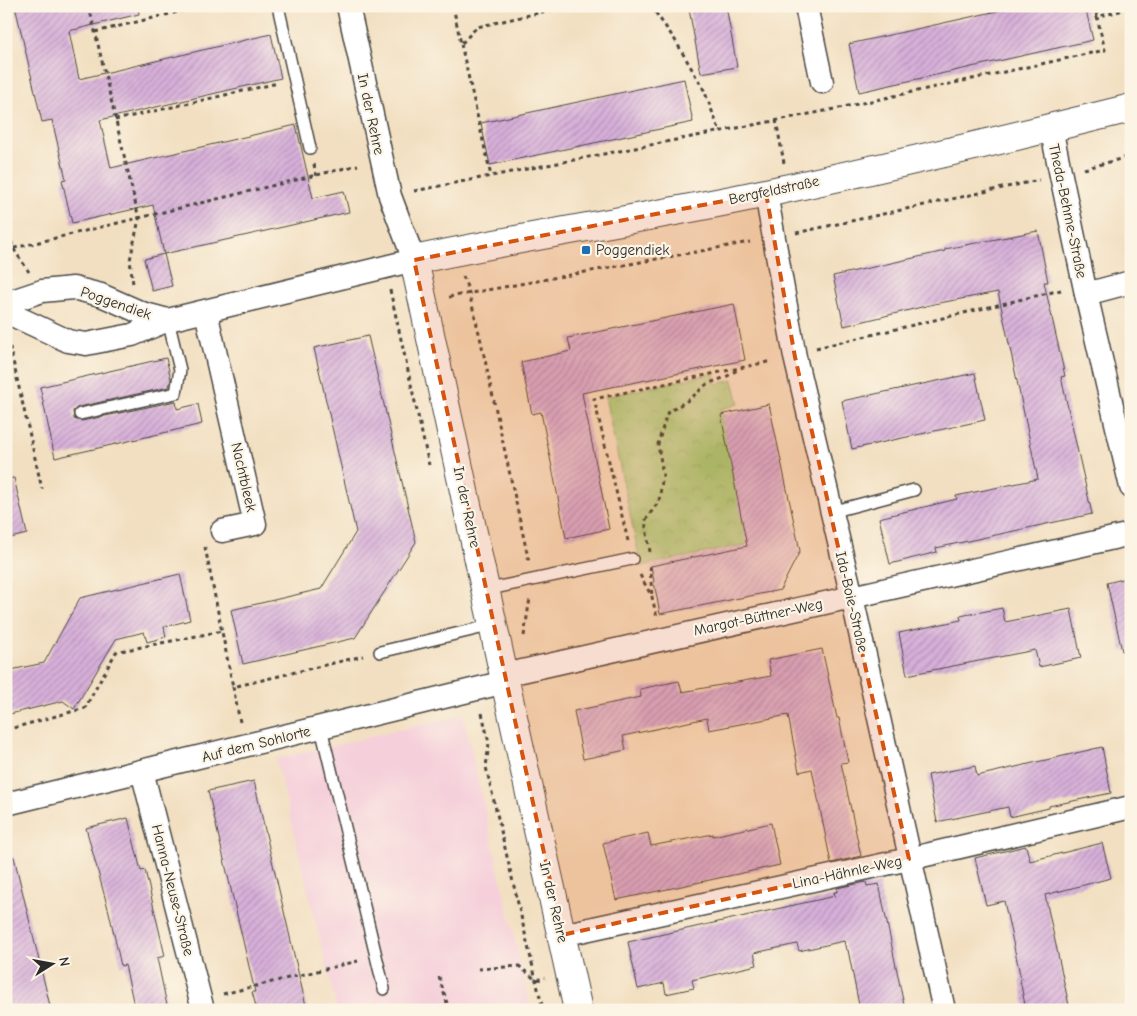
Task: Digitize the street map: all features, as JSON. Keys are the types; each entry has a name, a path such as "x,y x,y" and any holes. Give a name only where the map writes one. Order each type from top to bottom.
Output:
{"street":[{"name":"In der Rehre","path":"348,6 390,196 414,260 493,625 509,676 578,1010"},
{"path":"806,6 822,82"},
{"name":"Bergfeldstraße","path":"414,260 777,190 1131,108"},
{"name":"Theda-Behme-Straße","path":"1051,128 1085,289 1131,487"},
{"name":"Ida-Boie-Straße","path":"777,190 795,357 852,597 944,1010"},
{"name":"Poggendiek","path":"6,312 68,341 86,344 132,335 168,320 414,260"},
{"name":"Theda-Behme-Straße","path":"1085,289 1131,282"},
{"name":"Poggendiek","path":"6,303 42,291 74,288 101,295 142,313 168,320"},
{"name":"Nachtbleek","path":"206,312 255,524 222,531"},
{"name":"Margot-Büttner-Weg","path":"509,676 661,638 1131,534"},
{"name":"Auf dem Sohlorte","path":"6,804 477,689 509,676"},
{"name":"Hanna-Neuse-Straße","path":"142,771 202,1005"},
{"name":"Lina-Hähnle-Weg","path":"562,935 909,859 1131,807"}],"lane":[{"path":"278,6 310,148"},
{"path":"80,414 176,393 180,370 168,320"},
{"path":"831,512 914,490"},
{"path":"486,590 632,559"},
{"path":"380,652 493,625"},
{"path":"321,728 384,990"}],"path":[{"path":"89,6 138,219 130,260 134,288 142,313"},
{"path":"95,32 203,6"},
{"path":"452,6 491,176"},
{"path":"461,44 477,27 568,6"},
{"path":"652,6 675,40 704,90 720,132"},
{"path":"390,196 720,132 1105,50 1094,6"},
{"path":"1097,17 1131,8"},
{"path":"115,120 294,79"},
{"path":"776,120 777,190"},
{"path":"6,250 381,160"},
{"path":"6,218 13,248 42,291"},
{"path":"454,252 469,293 480,337 533,581 509,676"},
{"path":"385,268 430,470"},
{"path":"652,597 632,559 594,399 795,357 818,347 1085,289"},
{"path":"6,337 42,489"},
{"path":"650,555 645,521 659,501 663,475 658,444 667,413 690,399 707,384 726,378 740,368"},
{"path":"222,531 202,535 245,747"},
{"path":"649,569 652,597 661,638"},
{"path":"6,730 85,708 116,652 222,631"},
{"path":"233,687 380,652"},
{"path":"477,689 488,743 486,767 543,1010"},
{"path":"202,1005 376,957"},
{"path":"478,968 519,966 536,980"},
{"path":"536,980 570,972"},
{"path":"439,977 447,1003"}],"highlighted area":[{"path":"766,193 795,357 909,859 562,935 414,260"}],"shaded area":[{"path":"463,715 531,1010 337,1010 276,759"}],"green space":[{"path":"714,373 716,384 733,380 739,404 721,409 749,544 641,566 605,397"}],"building":[{"path":"15,6 138,6 139,14 69,31 79,79 271,34 281,78 100,120 111,168 296,125 313,198 344,191 349,212 164,254 153,205 72,223 62,180 66,179 52,120 42,122"},
{"path":"701,6 726,6 737,67 701,73 689,9"},
{"path":"1020,6 1085,6 1093,40 859,92 849,44"},
{"path":"684,79 693,122 490,165 481,123"},
{"path":"1038,231 1048,282 1044,282 1065,376 1061,377 1092,514 936,548 937,552 890,564 879,518 957,499 956,496 1038,479 998,292 934,304 844,326 833,276 945,251 945,249"},
{"path":"164,254 172,286 152,291 144,259"},
{"path":"734,304 745,360 582,393 609,529 566,538 541,412 532,414 521,362 571,351 568,338"},
{"path":"368,336 416,542 355,638 243,664 231,610 321,589 356,532 314,348"},
{"path":"166,358 171,379 169,387 78,407 73,411 74,419 82,421 176,401 177,409 198,404 202,424 55,458 40,387"},
{"path":"975,373 985,420 852,449 842,401"},
{"path":"769,404 800,551 780,590 660,614 651,566 747,546 721,415"},
{"path":"14,478 27,534 6,539 6,479"},
{"path":"180,574 190,620 164,627 166,637 147,642 144,632 116,639 74,709 63,701 6,715 6,671 44,663 80,598"},
{"path":"1131,577 1131,650 1122,651 1107,583"},
{"path":"1002,608 1005,622 1071,609 1081,658 1039,667 1035,650 907,675 899,633 961,620 960,616"},
{"path":"822,649 848,762 841,763 861,856 831,863 812,769 799,772 788,715 709,730 707,718 623,736 626,750 583,759 574,711 641,697 640,689 679,681 682,692 771,676 768,660"},
{"path":"1102,747 1111,793 1049,806 1049,808 1010,817 1008,807 937,822 928,775 975,766 977,776"},
{"path":"254,781 307,1010 257,1010 252,992 255,992 208,791"},
{"path":"128,818 141,871 145,870 165,956 157,958 168,1010 135,1010 125,965 121,966 109,912 86,828"},
{"path":"771,823 780,865 616,900 603,843 648,833 651,846 713,834 713,836"},
{"path":"1102,843 1111,878 1045,895 1070,1010 1026,1010 1004,901 986,905 975,858 1026,846 1030,861"},
{"path":"6,857 14,857 51,1010 6,1010"},
{"path":"866,882 867,886 879,884 905,1010 860,1010 848,950 846,950 844,941 799,951 797,944 754,953 757,965 692,980 694,988 666,994 664,983 638,989 628,942 835,896 834,892 837,892 837,888"}],"place":[{"name":"Poggendiek","path":"586,250"}]}
